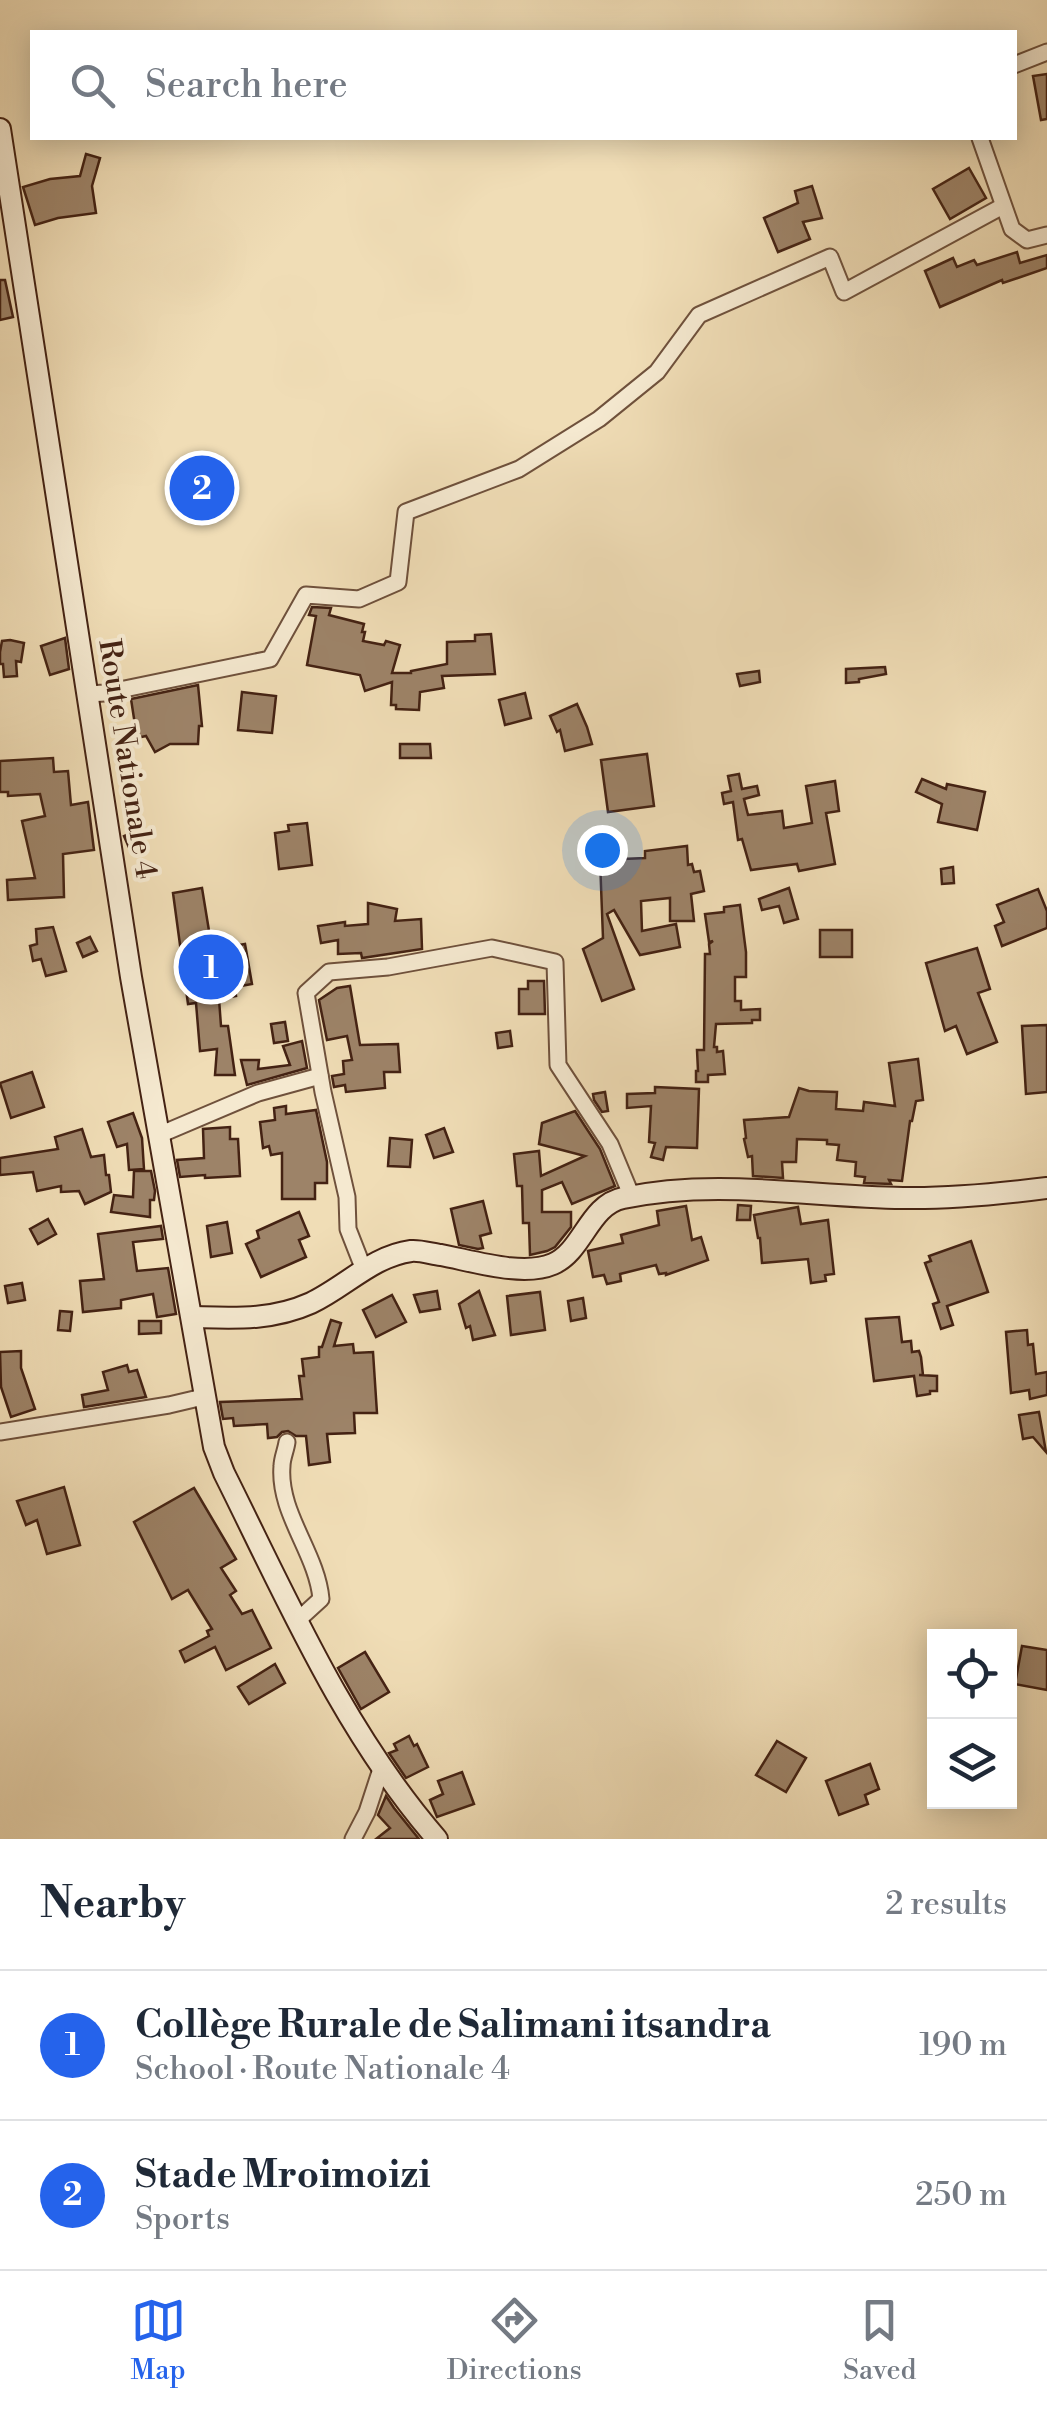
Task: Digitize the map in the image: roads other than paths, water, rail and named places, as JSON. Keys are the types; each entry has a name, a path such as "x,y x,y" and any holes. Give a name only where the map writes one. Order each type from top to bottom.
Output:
{"main road":[{"name":"Route Nationale 4","path":"0,129 8,236 87,694 130,977 214,1448 298,1620 381,1769 437,1839"},
{"path":"192,1317 260,1318 310,1304 378,1262 413,1250 519,1270 548,1266 558,1262 596,1215 618,1198 703,1187 903,1198 1047,1188"}],"street":[{"path":"1017,65 1047,52"},
{"path":"981,140 1012,229 1028,240 1047,234"},
{"path":"87,694 270,659 306,595 359,599 398,582 406,512 520,469 599,419 657,372 699,316 830,257 844,292 1002,206"},
{"path":"364,1270 348,1229 346,1197 306,993 330,972 388,967 492,948 555,962 558,1066 610,1144 632,1197"},
{"path":"159,1135 258,1093 320,1076"},
{"path":"0,1432 203,1397"},
{"path":"288,1442 282,1466 284,1497 319,1578 321,1598 298,1620"},
{"path":"353,1839 381,1769"}],"place":[{"name":"Stade Mroimoizi","path":"202,488"},
{"name":"Collège Rurale de Salimani itsandra","path":"211,967"}]}
